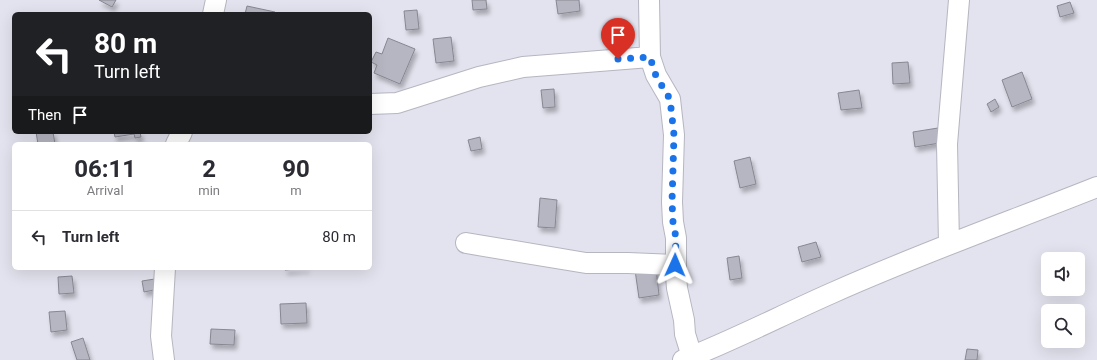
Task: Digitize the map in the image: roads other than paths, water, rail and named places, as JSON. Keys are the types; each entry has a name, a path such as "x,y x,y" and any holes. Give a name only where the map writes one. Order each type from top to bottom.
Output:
{"street":[{"path":"213,12 216,0"},
{"path":"649,0 650,57 656,76 670,99 674,135 672,202 673,222 676,238 675,265 677,288 684,320 689,359 832,293 949,244 1097,187"},
{"path":"949,244 947,144 959,0"},
{"path":"372,104 397,103 479,77 523,67 650,57"},
{"path":"466,243 586,263 628,262 675,265"},
{"path":"164,360 161,336 165,270"}]}
